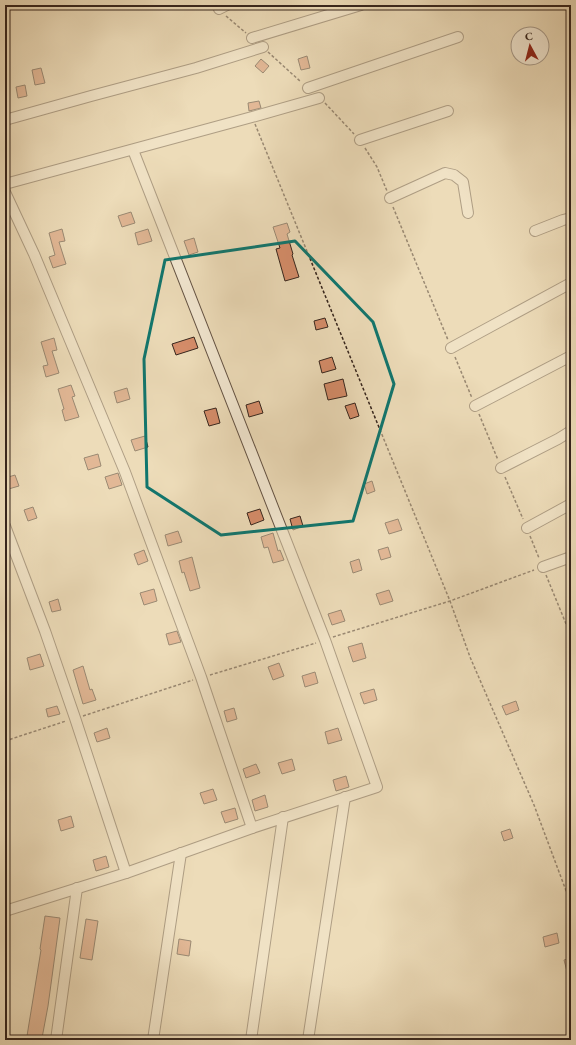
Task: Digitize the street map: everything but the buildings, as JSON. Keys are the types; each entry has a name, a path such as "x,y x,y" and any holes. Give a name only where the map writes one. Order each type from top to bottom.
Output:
{"street":[{"path":"252,38 361,5"},
{"path":"308,88 458,37"},
{"path":"5,120 196,68 263,47"},
{"path":"5,184 319,98"},
{"path":"360,140 448,111"},
{"path":"5,910 126,873 283,817 377,787 325,640 133,150"},
{"path":"390,198 446,173 454,175 463,182 468,213"},
{"path":"5,192 37,262 125,472 201,678 252,828"},
{"path":"535,231 571,218"},
{"path":"451,348 571,283"},
{"path":"475,406 571,356"},
{"path":"501,468 571,431"},
{"path":"526,528 571,504"},
{"path":"5,526 45,631 126,873"},
{"path":"543,567 571,557"},
{"path":"308,1040 345,797"},
{"path":"251,1040 283,817"},
{"path":"153,1040 181,853"},
{"path":"56,1040 77,888"}],"path":[{"path":"319,98 360,140 377,167 571,636"},
{"path":"252,117 450,601 470,657 534,805 571,904"},
{"path":"5,741 201,678 450,601 543,567"}],"highlighted area":[{"path":"295,241 373,322 394,384 353,521 221,535 147,487 144,359 165,260"}]}
